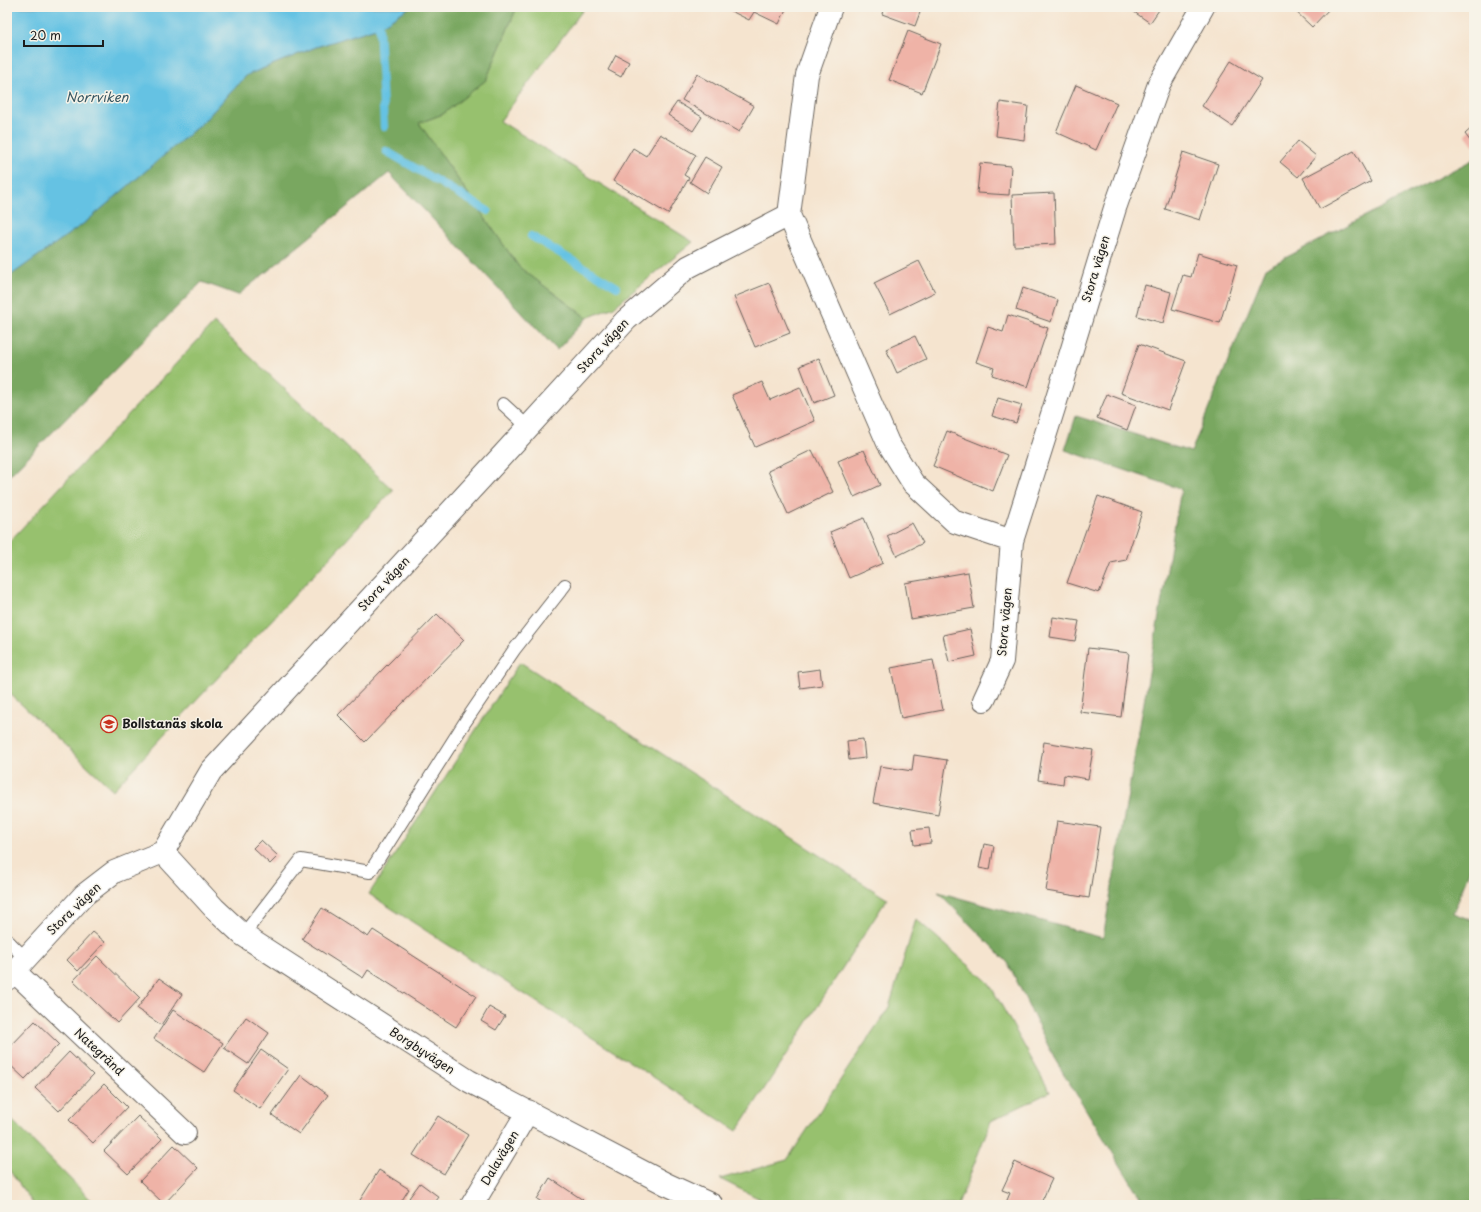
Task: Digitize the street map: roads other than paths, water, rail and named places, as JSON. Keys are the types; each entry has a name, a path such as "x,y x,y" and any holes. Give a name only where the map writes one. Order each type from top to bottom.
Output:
{"street":[{"path":"831,7 807,75 789,215 888,442 913,483 955,522 1012,541"},
{"name":"Stora vägen","path":"984,700 1002,661 1012,541 1057,400 1115,208 1159,84 1203,7"},
{"name":"Stora vägen","path":"15,969 84,895 114,872 163,852 211,771 626,320 688,266 789,215"},
{"name":"Borgbyvägen","path":"163,852 214,908 243,935 469,1081 666,1184 712,1205"},
{"name":"Nategränd","path":"15,969 185,1133"},
{"name":"Dalavägen","path":"472,1205 528,1111"}],"lane":[{"path":"503,404 528,427"},
{"path":"243,935 301,860 370,872 465,722 514,650 565,585"},
{"path":"7,940 15,969"}],"water":[{"name":"Norrviken","path":"7,7 410,7 379,27 316,47 247,75 203,122 87,221 7,278"}],"waterway":[{"path":"379,27 384,127"},
{"path":"386,151 488,211"},
{"path":"531,236 617,287"}],"place":[{"name":"Bollstanäs skola","path":"109,724"}]}
